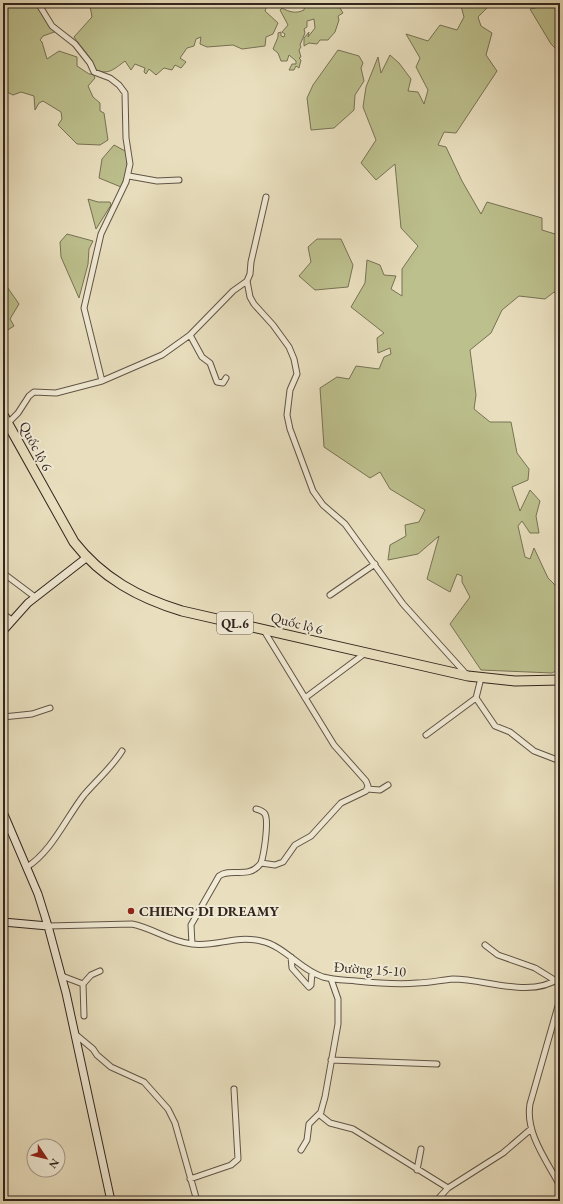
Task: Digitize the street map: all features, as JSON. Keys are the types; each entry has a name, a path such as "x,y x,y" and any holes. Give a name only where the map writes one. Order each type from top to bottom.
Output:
{"highway":[{"name":"Quốc lộ 6","path":"5,419 65,529 86,558 119,584 154,602 182,611 263,628 364,654 468,676 515,680 560,680"}],"street":[{"path":"38,3 52,26 75,44 90,63 94,72 110,78 125,92 126,138 130,164 129,176 103,228 84,308 102,381"},
{"path":"129,176 156,181 179,180"},
{"path":"5,419 18,414 29,396 34,392 56,393 102,381 154,359 190,335 229,294 247,281 250,274 251,262 266,197"},
{"path":"247,281 254,304 273,325 289,347 294,359 297,374 290,390 287,415 290,429 313,491 323,505 345,524 403,604 468,676"},
{"path":"190,335 202,357 210,363 217,382 223,382 226,378"},
{"path":"3,631 35,597 86,558"},
{"path":"330,595 375,564"},
{"path":"3,573 35,597"},
{"path":"3,614 12,620"},
{"path":"263,628 334,745 366,781 367,789"},
{"path":"305,698 364,654"},
{"path":"426,735 476,698 481,678"},
{"path":"476,698 495,726 510,732 534,751 560,761"},
{"path":"3,717 32,714 50,708"},
{"path":"27,867 42,854 84,797 122,750"},
{"path":"261,863 280,864 295,846 311,836 341,803 367,789 380,790 388,785"},
{"path":"192,944 192,925 219,876 223,873 247,872 256,868 261,863 266,818 263,812 256,809"},
{"path":"3,812 27,867 48,926 62,976 111,1201"},
{"path":"3,922 48,926"},
{"name":"Đường 15-10","path":"48,926 132,924 143,927 171,940 192,944 209,945 235,938 248,938 271,944 312,972 331,979 404,984 459,980 520,987 543,986 558,979"},
{"path":"485,945 498,954 535,968 558,979"},
{"path":"291,957 291,966 309,987 311,985 312,972"},
{"path":"84,1016 83,984 90,975 100,970"},
{"path":"62,976 83,984"},
{"path":"331,979 338,1003 336,1034 321,1117 330,1124 353,1129 417,1170 440,1181 448,1188"},
{"path":"560,999 530,1104 529,1119 531,1129 560,1186"},
{"path":"75,1034 93,1049 97,1055 110,1067 144,1082 168,1109 175,1123 197,1201"},
{"path":"331,1060 437,1064"},
{"path":"190,1179 231,1165 238,1159 234,1089"},
{"path":"301,1150 307,1140 309,1124 321,1112"},
{"path":"436,1201 448,1188 503,1153 531,1129"},
{"path":"417,1170 421,1150"}],"green space":[{"path":"3,3 36,3 57,31 43,36 40,40 47,59 59,51 77,57 77,66 89,74 93,74 95,78 88,86 93,97 100,103 100,111 104,113 108,140 100,145 77,144 58,125 62,119 61,112 43,101 39,103 35,110 34,96 21,92 13,95 5,91 3,99"},
{"path":"92,3 126,3 130,5 130,3 268,3 265,11 278,23 273,34 266,37 265,46 242,49 233,45 207,47 200,44 201,37 196,39 194,46 187,48 180,58 186,62 181,68 175,65 172,70 164,68 156,75 149,69 146,74 144,72 145,68 135,64 131,70 125,61 111,71 104,72 95,69 89,57 74,37 92,17 90,6"},
{"path":"305,3 337,3 343,13 338,16 339,20 335,32 328,40 320,40 317,44 309,43 304,46 304,38 309,32 308,37 315,28 314,19 307,21 307,27 304,29 305,33 299,50 301,57 299,58 301,60 299,68 296,66 294,70 289,70 292,64 296,64 296,61 289,55 287,61 281,61 278,53 273,49 278,33 281,32 281,36 284,37 285,34 282,32 288,25 280,10 282,8 287,11 298,12 304,10"},
{"path":"474,3 490,5 478,17 481,26 492,33 486,55 497,71 456,133 444,132 438,145 446,147 462,181 481,214 487,202 542,218 542,230 555,234 560,228 560,295 554,292 545,299 519,296 502,310 491,333 470,350 476,395 474,409 490,422 511,422 517,453 529,469 528,480 512,487 520,511 530,490 540,501 536,516 539,533 530,533 522,521 518,526 525,557 530,559 534,548 548,578 557,587 560,585 560,669 552,673 481,670 450,624 470,597 462,582 462,576 457,574 450,592 427,579 439,536 418,554 388,560 390,545 406,536 405,525 419,522 425,510 390,489 380,472 370,478 324,447 320,388 337,377 349,379 356,366 379,369 384,357 391,354 390,348 378,353 377,338 384,333 351,307 365,283 367,260 380,265 384,275 396,276 391,289 402,296 402,269 418,246 401,228 395,164 376,180 361,163 376,140 363,107 366,87 378,57 381,73 390,55 399,63 411,79 408,91 418,92 424,104 428,90 416,67 420,58 406,34 428,41 440,25 457,30 464,17 461,6 471,6"},
{"path":"545,3 560,3 560,53 551,44 530,9 545,6"},
{"path":"338,50 359,56 363,63 361,68 364,81 355,95 354,110 334,128 311,130 307,98 313,85"},
{"path":"114,145 127,152 127,171 121,187 99,178 102,159"},
{"path":"88,199 98,202 110,202 111,205 96,229"},
{"path":"67,234 93,241 89,249 88,264 79,298 61,257 60,242"},
{"path":"317,239 341,239 353,265 348,287 315,290 299,276 311,262 308,247"},
{"path":"5,284 19,304 10,319 14,326 3,333 3,285"}],"place":[{"name":"CHIENG DI DREAMY","path":"131,911"}]}
